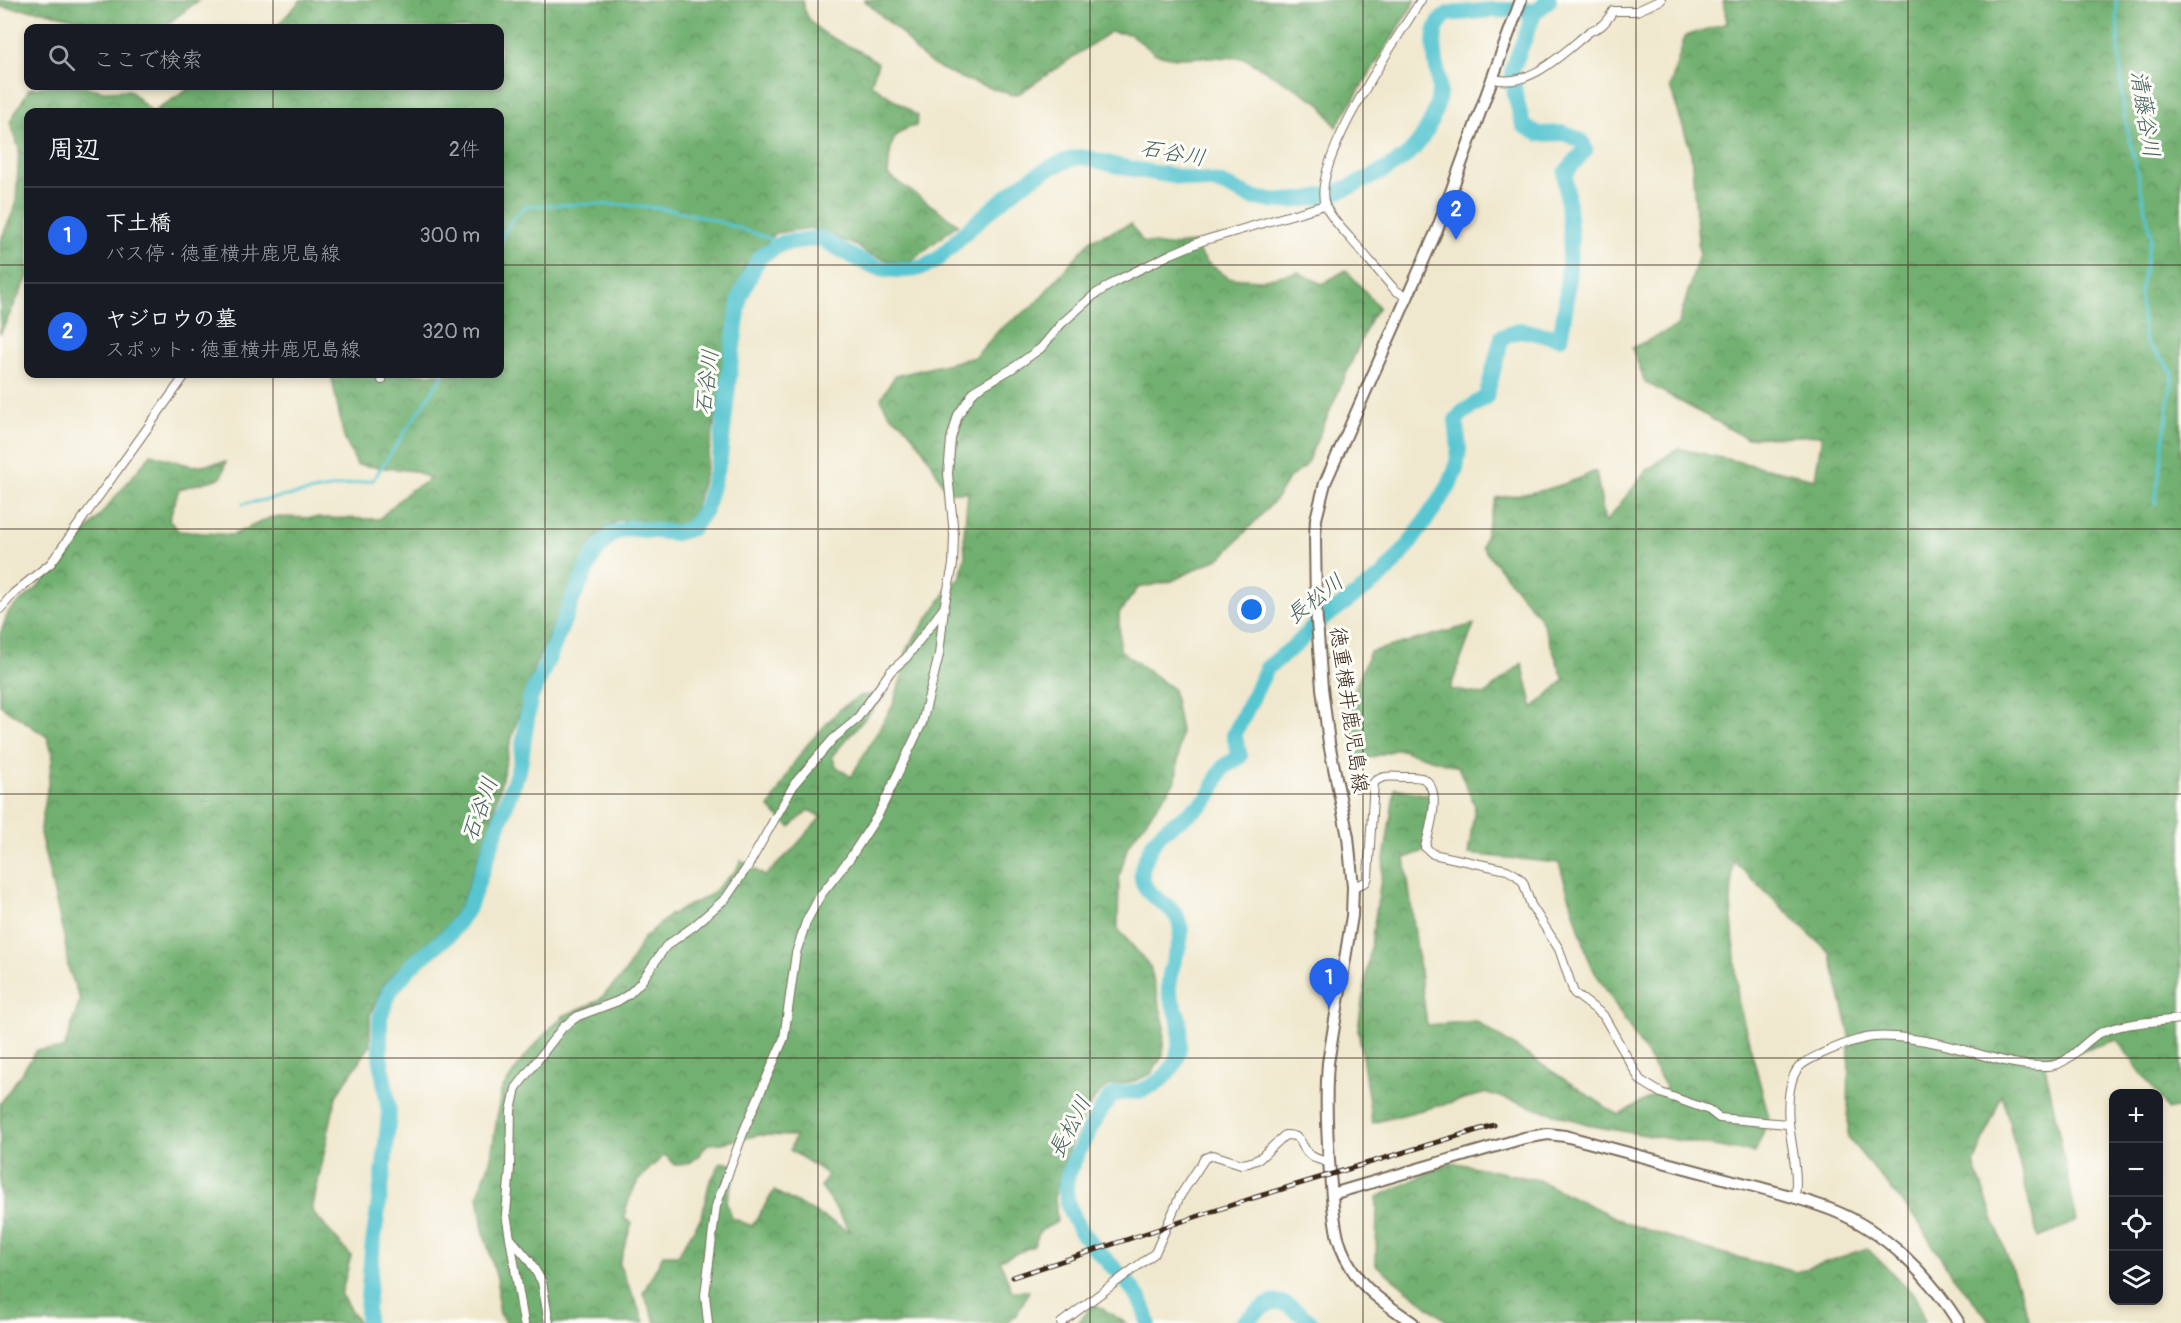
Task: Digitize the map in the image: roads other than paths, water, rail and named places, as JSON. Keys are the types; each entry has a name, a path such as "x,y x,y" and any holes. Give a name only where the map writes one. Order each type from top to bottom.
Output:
{"main road":[{"name":"徳重横井鹿児島線","path":"1413,1323 1372,1293 1347,1261 1338,1239 1332,1194 1326,1085 1352,916 1353,887 1348,837 1329,743 1322,688 1316,608 1316,519 1325,483 1437,230 1521,1"},
{"path":"1332,1194 1524,1138 1548,1134 1565,1136 1795,1197 1834,1211 1876,1233 1900,1252 1934,1287 1959,1323"}],"street":[{"path":"1408,298 1395,290 1333,219 1325,205 1323,191 1334,149 1350,114 1421,0"},
{"path":"1492,78 1506,82 1522,78 1561,57 1591,31 1602,26 1613,11 1637,11 1661,0"},
{"path":"708,1323 705,1295 716,1206 745,1128 784,1038 796,953 806,922 820,896 850,858 878,815 922,723 939,655 944,608 953,565 954,535 948,474 951,439 958,416 975,390 1013,368 1041,348 1061,324 1094,295 1118,280 1203,241 1325,205"},
{"path":"0,609 14,593 51,563 183,378"},
{"path":"524,1323 506,1214 511,1111 516,1088 563,1027 579,1016 618,1001 629,994 641,982 666,946 694,926 726,898 748,866 795,783 833,739 856,720 891,671 906,658 944,608"},
{"path":"1353,887 1365,882 1368,877 1374,782 1382,776 1419,777 1425,780 1430,786 1435,808 1425,847 1433,854 1507,870 1523,882 1532,905 1559,949 1574,993 1603,1016 1640,1080 1661,1094 1709,1110 1719,1118 1787,1124"},
{"path":"1795,1197 1796,1165 1787,1124 1790,1089 1794,1073 1800,1064 1833,1049 1872,1037 1888,1037 1940,1044 1974,1055 2020,1065 2051,1066 2066,1060 2101,1032 2120,1026 2181,1019"},
{"path":"1061,1323 1127,1272 1155,1254 1180,1196 1205,1158 1214,1155 1241,1164 1248,1163 1259,1159 1285,1135 1293,1135 1298,1137 1311,1156 1329,1162"},
{"path":"511,1238 529,1260 542,1282 549,1323"}],"waterway":[{"name":"長松川","path":"1148,1323 1143,1306 1134,1291 1084,1236 1074,1220 1068,1204 1066,1185 1071,1166 1084,1140 1111,1097 1138,1091 1156,1083 1171,1069 1178,1051 1180,1024 1172,1002 1169,982 1180,941 1180,925 1173,912 1146,888 1142,876 1143,865 1157,838 1205,801 1211,794 1222,769 1240,756 1234,735 1267,668 1297,644 1317,623 1382,576 1408,546 1449,486 1456,469 1459,449 1456,420 1462,413 1486,397 1502,337 1520,330 1560,338 1566,304 1571,239 1565,173 1585,150 1582,141 1564,133 1539,134 1523,125 1515,95 1512,70 1534,14 1549,0"},
{"name":"清藤谷川","path":"2116,0 2123,110 2151,235 2140,293 2144,339 2173,372 2155,505"},
{"name":"石谷川","path":"367,1323 372,1251 389,1112 380,1055 380,1017 389,992 411,966 450,934 469,907 520,765 530,699 594,554 611,534 628,528 675,533 692,528 705,510 720,457 740,297 762,255 783,243 820,238 876,267 903,270 924,267 938,259 987,213 1031,179 1063,162 1080,157 1123,167 1218,183 1255,198 1274,201 1313,198 1331,193 1350,187 1385,170 1401,160 1421,140 1431,122 1439,94 1434,40 1440,21 1448,14 1493,10 1537,11"},
{"path":"504,234 519,212 528,206 600,204 672,210 783,243"},
{"path":"243,504 373,480 441,378"},
{"name":"長松川","path":"1243,1323 1262,1308 1277,1302 1291,1307 1311,1323"}],"railway":[{"path":"1013,1277 1253,1198 1494,1125"}],"place":[{"name":"ヤジロウの墓","path":"1456,240"},
{"name":"下土橋","path":"1329,1008"}]}
